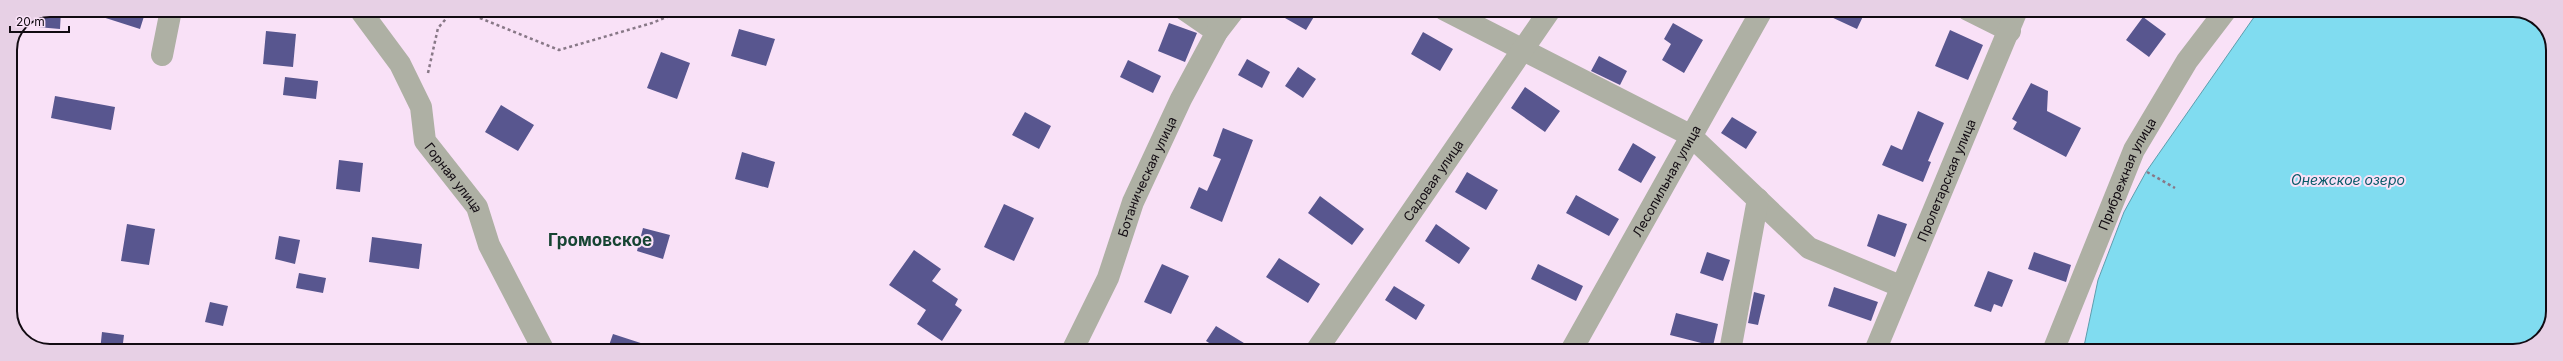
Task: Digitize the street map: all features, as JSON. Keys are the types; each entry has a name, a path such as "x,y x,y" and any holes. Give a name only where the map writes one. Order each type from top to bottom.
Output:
{"street":[{"path":"162,55 170,17"},
{"name":"Горная улица","path":"365,17 400,64 421,107 425,141 477,207 489,245 540,344"},
{"path":"1195,17 1217,32"},
{"name":"Ботаническая улица","path":"1075,344 1108,278 1133,202 1181,99 1217,32 1229,17"},
{"path":"1458,17 1521,51 1690,135 1809,248 1900,286"},
{"name":"Садовая улица","path":"1321,344 1545,17"},
{"name":"Лесопильная улица","path":"1575,344 1690,135 1758,17"},
{"path":"1982,17 2010,31"},
{"name":"Пролетарская улица","path":"1877,344 2015,17"},
{"name":"Прибрежная улица","path":"2056,344 2134,150 2187,61 2221,17"},
{"path":"1731,344 1758,199"}],"path":[{"path":"421,107 438,28 448,17"},
{"path":"477,17 559,50 652,23 667,17"},
{"path":"2146,172 2175,188"}],"water":[{"name":"Онежское озеро","path":"2254,17 2518,17 2530,21 2542,33 2546,48 2546,316 2543,326 2530,340 2513,344 2084,344 2098,280 2124,212 2146,172"}],"building":[{"path":"61,17 60,29 37,27 38,19"},
{"path":"102,17 144,17 140,29"},
{"path":"1283,17 1314,17 1306,30"},
{"path":"1831,17 1863,17 1857,29"},
{"path":"2143,17 2166,34 2149,57 2126,40"},
{"path":"1169,23 1197,33 1185,62 1158,51"},
{"path":"1673,23 1703,40 1684,73 1662,60 1671,44 1664,39"},
{"path":"739,29 775,39 766,66 731,56"},
{"path":"1950,30 1983,45 1968,80 1935,66"},
{"path":"266,31 296,34 293,67 263,64"},
{"path":"1423,32 1453,49 1440,71 1411,54"},
{"path":"661,52 690,63 677,99 647,88"},
{"path":"1599,56 1627,71 1620,85 1591,71"},
{"path":"1247,59 1270,72 1262,88 1238,75"},
{"path":"1128,60 1161,76 1153,93 1120,77"},
{"path":"1298,67 1316,79 1303,98 1285,86"},
{"path":"285,77 318,81 316,99 283,95"},
{"path":"2031,83 2048,91 2047,111 2081,128 2066,157 2013,129 2017,122 2012,119"},
{"path":"1525,87 1560,111 1545,132 1511,108"},
{"path":"55,96 115,107 111,130 51,118"},
{"path":"501,105 534,125 518,151 485,132"},
{"path":"1918,111 1944,123 1928,161 1931,162 1923,182 1882,165 1891,145 1902,150"},
{"path":"1025,112 1051,126 1039,149 1012,135"},
{"path":"1732,117 1757,132 1746,149 1721,133"},
{"path":"1223,128 1253,140 1222,222 1190,208 1199,187 1207,191 1221,159 1213,156"},
{"path":"1633,143 1656,157 1641,183 1618,170"},
{"path":"742,152 775,162 768,188 735,179"},
{"path":"339,160 363,163 360,192 336,189"},
{"path":"1467,172 1498,190 1486,210 1455,192"},
{"path":"1576,195 1619,219 1609,236 1566,213"},
{"path":"1320,196 1364,229 1352,245 1308,213"},
{"path":"1004,204 1034,218 1014,261 984,247"},
{"path":"1878,214 1907,224 1895,257 1867,246"},
{"path":"127,224 155,229 149,265 121,261"},
{"path":"1436,224 1470,248 1459,264 1425,241"},
{"path":"643,228 670,235 663,259 637,251"},
{"path":"279,236 300,240 295,264 275,259"},
{"path":"372,237 422,244 419,269 369,262"},
{"path":"914,250 941,269 932,281 958,299 955,305 962,310 942,341 917,324 926,310 889,285"},
{"path":"1707,252 1730,260 1723,281 1700,273"},
{"path":"2034,252 2071,265 2066,282 2028,269"},
{"path":"1279,258 1320,284 1308,303 1266,277"},
{"path":"1162,264 1189,276 1171,314 1144,302"},
{"path":"1538,264 1583,286 1576,301 1531,279"},
{"path":"1988,271 2013,280 2002,307 1994,304 1991,312 1974,306"},
{"path":"299,273 326,278 323,293 296,288"},
{"path":"1394,286 1425,305 1416,320 1385,300"},
{"path":"1834,287 1878,302 1871,321 1828,306"},
{"path":"1754,292 1765,295 1758,325 1748,323"},
{"path":"210,302 228,306 223,326 205,322"},
{"path":"1676,313 1718,324 1713,344 1705,344 1670,335"},
{"path":"1216,326 1246,344 1211,344 1206,341"},
{"path":"102,332 124,335 123,344 101,344"},
{"path":"613,334 644,344 609,344"}],"district":[{"name":"Громовское","path":"600,240"}]}
